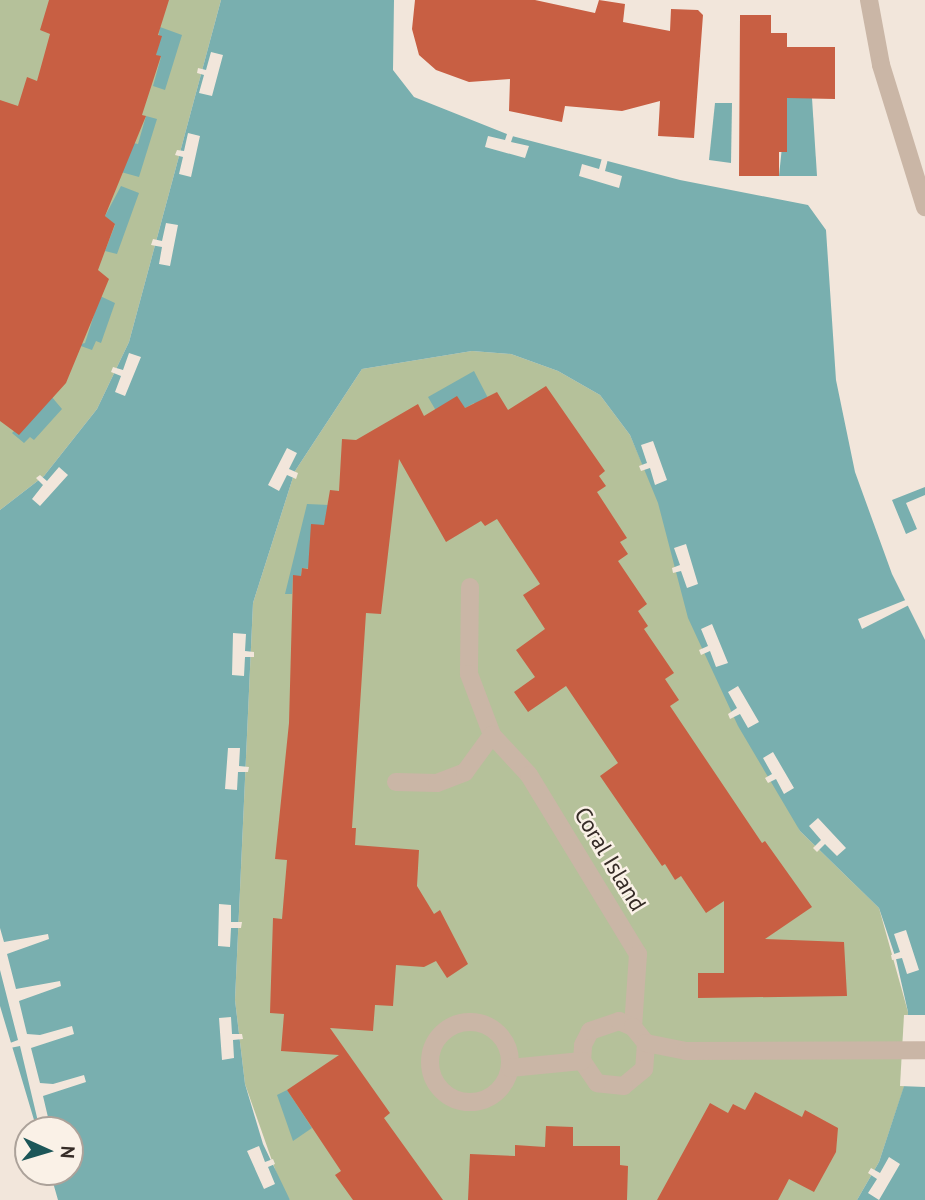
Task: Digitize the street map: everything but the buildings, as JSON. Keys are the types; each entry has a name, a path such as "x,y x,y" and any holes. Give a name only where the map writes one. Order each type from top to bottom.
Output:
{"street":[{"path":"869,0 881,65 925,207"},
{"name":"Coral Island","path":"470,587 466,658 492,734 529,775 638,954 633,1027"},
{"path":"396,782 438,783 465,772 492,734"},
{"path":"471,1021 484,1023 505,1041 510,1068 500,1090 479,1101 467,1102 443,1092 435,1081 430,1054 444,1030 471,1021"},
{"path":"646,1043 644,1069 624,1086 597,1083 582,1060 583,1045 590,1031 619,1021 633,1027 646,1043 687,1051 802,1048 925,1050"},
{"path":"510,1068 582,1060"}],"green space":[{"path":"0,0 221,0 129,342 97,409 44,476 0,510"},
{"path":"472,351 511,354 558,371 600,395 630,435 800,831 879,908 908,1012 904,1087 879,1162 857,1200 290,1200 282,1189 245,1084 235,1000 253,603 295,471 362,369"}],"water":[{"path":"221,0 394,0 393,70 414,97 512,136 680,180 808,205 826,230 836,380 855,472 892,574 925,640 925,1200 857,1200 879,1162 904,1086 908,1012 896,959 879,908 800,831 738,726 688,618 658,503 630,435 600,395 558,371 511,354 472,351 362,369 295,471 253,603 235,1000 245,1084 263,1144 290,1200 58,1200 54,1186 84,1186 84,1116 33,1116 0,1006 0,510 44,476 97,409 129,342"},
{"path":"160,27 182,35 165,90 153,86 161,57 156,55"},
{"path":"787,98 812,98 817,176 779,176"},
{"path":"715,103 732,103 731,163 709,160"},
{"path":"146,116 157,119 139,177 121,172 133,143 138,144"},
{"path":"121,186 139,193 117,254 105,251 115,225 105,216"},
{"path":"100,296 115,303 101,343 96,341 92,350 78,345 85,343"},
{"path":"474,371 488,398 481,415 474,403 442,421 428,397"},
{"path":"51,396 62,409 34,440 30,437 24,443 12,433"},
{"path":"925,487 925,495 906,503 917,529 906,534 892,500"},
{"path":"307,504 329,505 324,525 353,572 302,568 301,576 293,576 292,594 285,594"},
{"path":"287,1090 312,1128 293,1141 277,1095"}],"pier":[{"path":"211,52 223,55 212,96 199,93 204,75 197,73 198,68 206,70"},
{"path":"508,131 514,133 511,142 529,146 525,158 485,147 488,136 505,140"},
{"path":"188,133 200,136 191,177 179,174 183,157 175,155 177,150 184,151"},
{"path":"602,158 608,159 605,171 622,176 619,188 579,176 582,164 599,169"},
{"path":"166,223 178,225 170,266 159,264 162,247 151,245 153,239 162,241"},
{"path":"129,353 141,357 125,396 115,392 121,376 111,372 113,367 123,370"},
{"path":"653,441 667,480 655,485 650,468 641,471 639,466 647,463 641,445"},
{"path":"287,448 297,453 289,469 298,473 296,479 287,475 279,491 268,485"},
{"path":"59,467 68,475 40,506 32,499 43,485 36,478 40,475 47,481"},
{"path":"686,544 698,584 687,588 681,571 673,573 672,568 680,565 674,548"},
{"path":"908,599 911,604 862,629 858,619"},
{"path":"712,624 728,663 716,667 710,651 701,655 699,650 708,646 701,629"},
{"path":"233,633 246,634 245,651 254,652 254,657 245,657 244,676 232,675"},
{"path":"738,686 759,722 748,728 740,714 730,719 728,714 737,708 728,692"},
{"path":"228,748 240,748 239,766 249,767 248,772 238,772 237,790 225,789"},
{"path":"773,752 794,788 784,794 776,779 768,783 765,778 772,774 763,758"},
{"path":"818,818 846,848 837,856 825,844 817,852 813,848 821,840 809,826"},
{"path":"219,904 231,905 231,922 242,922 241,928 231,928 230,947 218,946"},
{"path":"0,928 4,942 48,934 49,939 7,954 16,989 60,981 61,986 19,1001 27,1034 40,1035 72,1026 74,1034 31,1048 40,1083 53,1084 84,1075 86,1082 43,1096 48,1116 37,1116 20,1046 10,1048 10,1043 18,1040 0,970"},
{"path":"906,930 919,970 907,974 902,958 892,960 891,955 900,952 894,934"},
{"path":"904,1015 925,1015 925,1087 900,1086"},
{"path":"231,1017 232,1034 242,1034 243,1039 233,1040 234,1058 222,1060 219,1018"},
{"path":"259,1146 265,1162 273,1159 275,1164 268,1167 275,1184 264,1189 247,1151"},
{"path":"889,1157 900,1164 879,1200 868,1193 877,1179 868,1173 871,1168 880,1173"}]}
